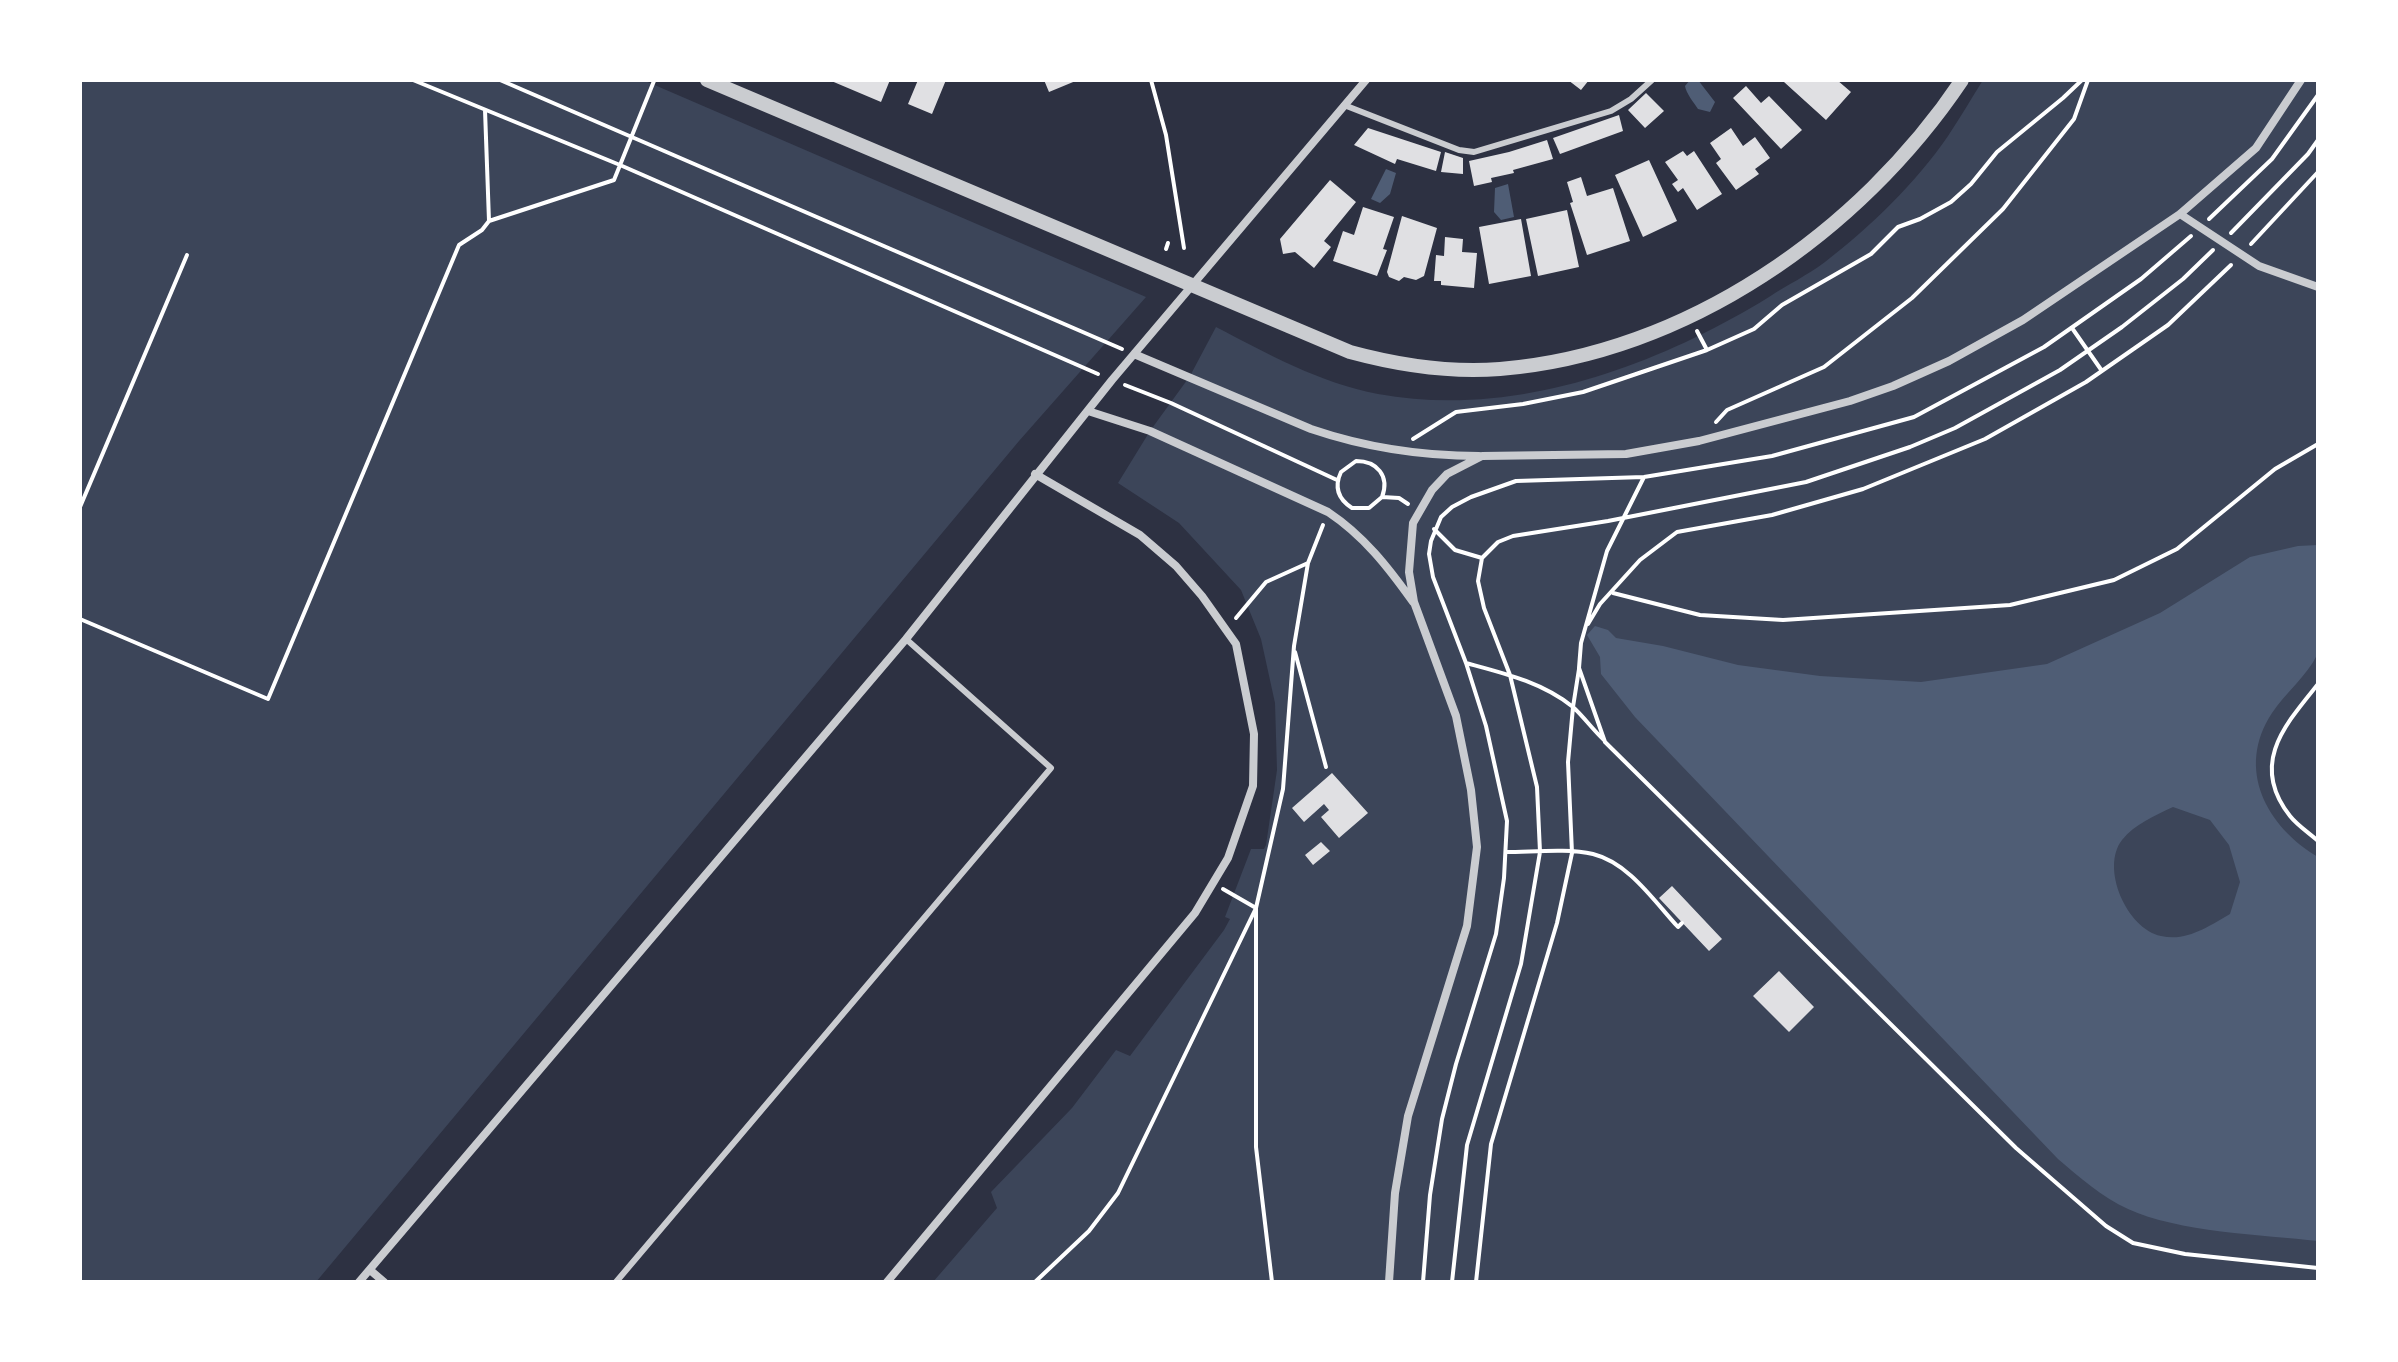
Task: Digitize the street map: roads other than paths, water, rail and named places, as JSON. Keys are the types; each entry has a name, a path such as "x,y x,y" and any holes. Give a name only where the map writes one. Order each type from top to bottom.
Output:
{"street":[{"path":"707,80 1350,352 1382,361 1425,367 1487,369 1539,364 1583,354 1680,320 1726,297 1809,244 1879,183 1934,120 1962,80"},
{"path":"359,1282 906,639 1112,380 1366,80"},
{"path":"1134,354 1340,439 1451,456 1626,454 1699,441 1850,401 1893,386 1949,361 2023,320 2180,214 2256,148 2301,80"},
{"path":"2180,214 2241,255 2287,278 2318,287"},
{"path":"1088,411 1150,431 1328,512 1351,527 1375,551 1414,602"},
{"path":"1389,1282 1395,1193 1408,1116 1467,926 1477,847 1471,790 1456,716 1414,602 1409,572 1410,546 1413,523 1432,490 1447,474 1482,456"},
{"path":"887,1282 1195,913 1228,858 1253,786 1254,734 1236,644 1176,566 1140,535 1035,474"},
{"path":"370,1270 384,1282"}],"lane":[{"path":"1344,105 1459,150 1474,152 1611,111 1631,99 1652,80"},
{"path":"616,1282 1051,768 906,639"}]}
